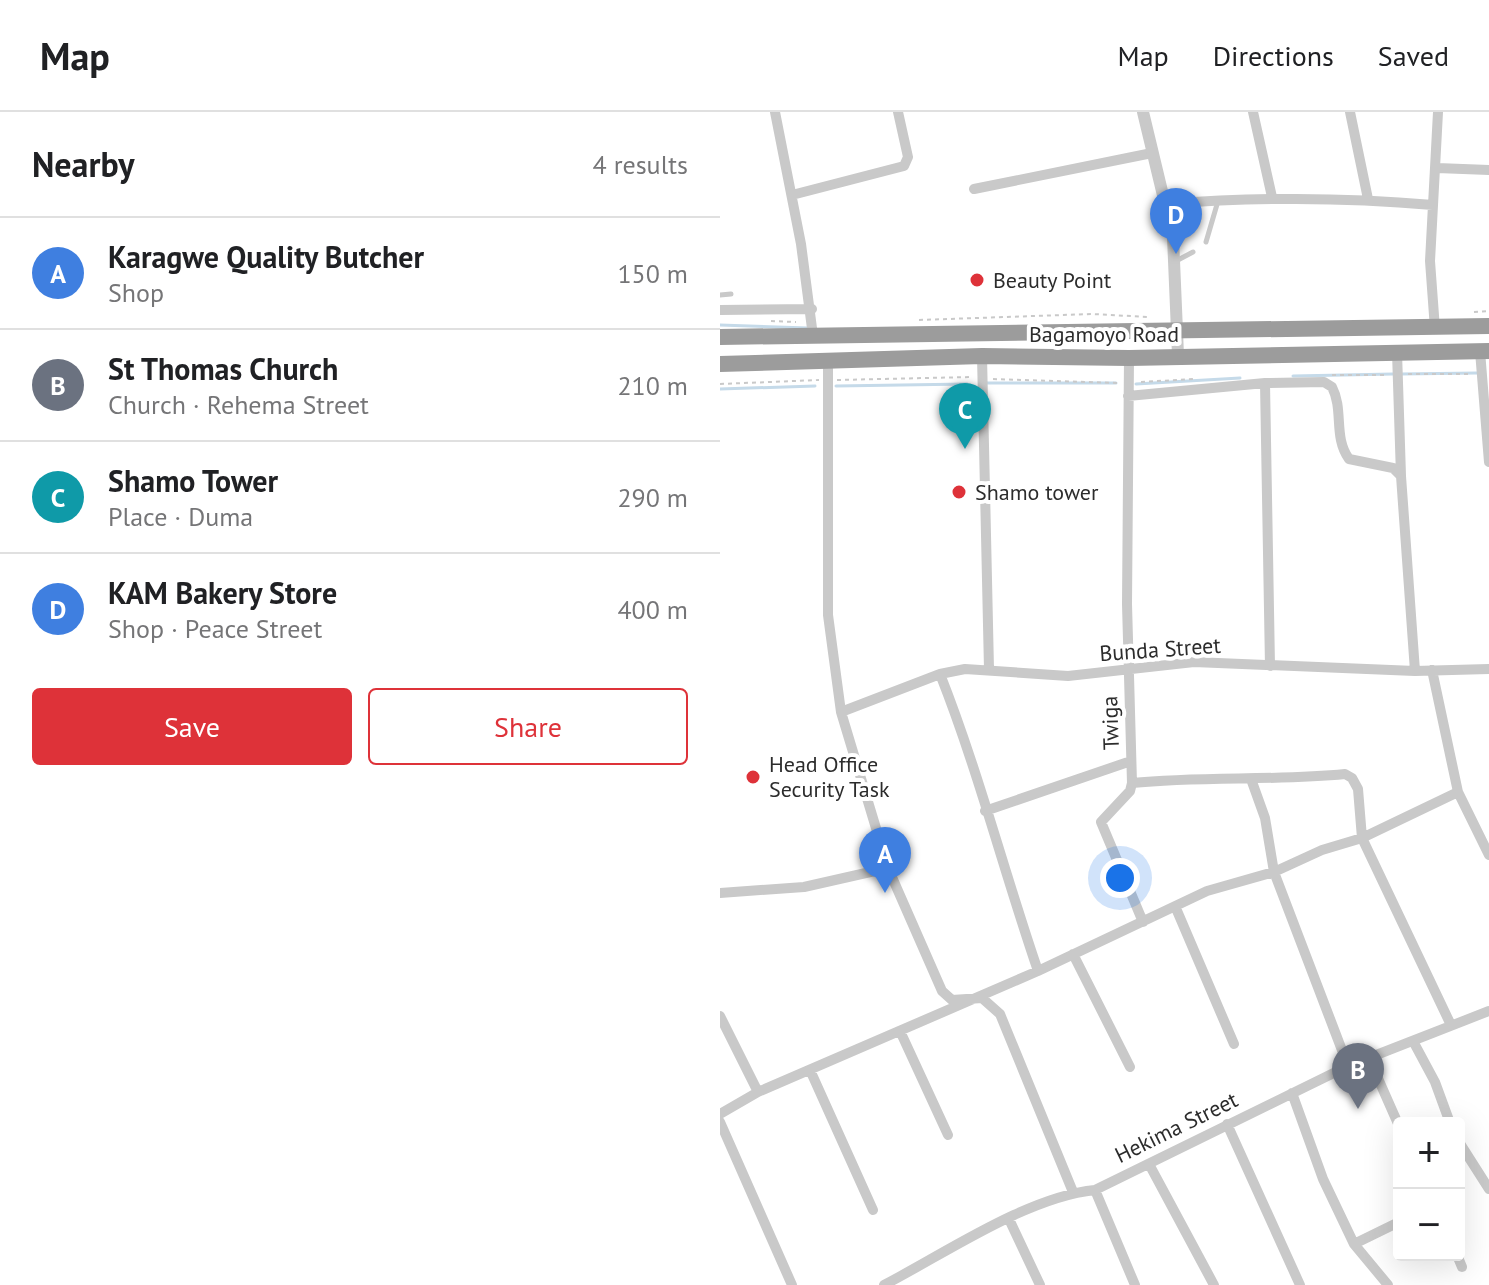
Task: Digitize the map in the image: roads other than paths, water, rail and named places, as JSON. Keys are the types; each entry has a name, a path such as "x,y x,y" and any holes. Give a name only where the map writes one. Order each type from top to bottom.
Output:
{"highway":[{"name":"Bagamoyo Road","path":"720,337 1178,333 1489,326"},
{"name":"Bagamoyo Road","path":"720,364 828,372 982,356 1129,358 1485,351"}],"street":[{"path":"775,112 812,309 813,336"},
{"path":"792,195 904,166 908,157 898,112"},
{"path":"1143,112 1167,204 1175,262 1178,355"},
{"path":"1253,112 1272,197"},
{"path":"1350,112 1368,199"},
{"path":"1435,329 1430,261 1438,112"},
{"path":"974,189 1152,153"},
{"path":"1437,168 1489,170"},
{"path":"1167,204 1272,197 1368,199 1433,205"},
{"path":"720,310 812,309"},
{"path":"1485,351 1489,462"},
{"path":"1397,352 1401,476 1415,671"},
{"path":"982,356 989,669"},
{"name":"Twiga","path":"1129,358 1132,783"},
{"path":"828,372 825,495 828,615 841,712 888,868 942,991 952,1000 982,998 1000,1014 1073,1192"},
{"path":"1128,396 1265,383 1324,382 1332,387 1339,412 1341,447 1349,459 1393,468 1401,476"},
{"path":"1265,383 1270,666"},
{"name":"Bunda Street","path":"841,712 940,674 989,669 1068,676 1194,662 1415,671 1489,669"},
{"path":"1432,670 1458,792 1489,855"},
{"path":"940,674 966,739 985,811 1038,971"},
{"path":"985,811 1131,761"},
{"path":"1143,922 1101,822 1130,791 1132,783 1193,777 1251,779 1345,774 1352,778 1358,789 1362,838 1450,1023"},
{"path":"1251,779 1265,818 1274,872 1348,1066"},
{"path":"720,1114 758,1092 1038,971 1207,891 1274,872 1322,850 1362,838 1458,792"},
{"path":"720,893 804,887 888,868"},
{"path":"1175,906 1234,1044"},
{"path":"1073,954 1130,1067"},
{"name":"Hekima Street","path":"884,1285 1009,1219 1073,1192 1095,1190 1348,1066 1450,1023 1489,1011"},
{"path":"720,1016 758,1092"},
{"path":"900,1031 948,1135"},
{"path":"1413,1041 1435,1082 1448,1117"},
{"path":"1369,1058 1395,1117"},
{"path":"810,1070 873,1210"},
{"path":"1292,1093 1323,1179 1354,1244 1388,1285"},
{"path":"720,1122 792,1285"},
{"path":"1227,1124 1300,1285"},
{"path":"1465,1151 1489,1189"},
{"path":"1149,1164 1214,1285"},
{"path":"1095,1190 1135,1285"},
{"path":"1009,1219 1040,1285"},
{"path":"1354,1244 1393,1225"},
{"path":"1460,1261 1462,1267"}],"lane":[{"path":"1206,242 1218,200"},
{"path":"1175,262 1193,252"},
{"path":"720,295 731,294"}],"waterway":[{"path":"720,325 808,328"},
{"path":"1401,374 1477,373"},
{"path":"1293,376 1393,374"},
{"path":"1136,384 1240,378"},
{"path":"984,383 1116,383"},
{"path":"836,386 967,384"},
{"path":"720,389 815,386"}],"place":[{"name":"KAM Bakery Store","path":"1176,254"},
{"name":"Beauty Point","path":"977,280"},
{"name":"Shamo Tower","path":"965,449"},
{"name":"Shamo tower","path":"959,492"},
{"name":"Head Office Security Task","path":"753,777"},
{"name":"Karagwe Quality Butcher","path":"885,893"},
{"name":"St Thomas Church","path":"1358,1109"}]}
